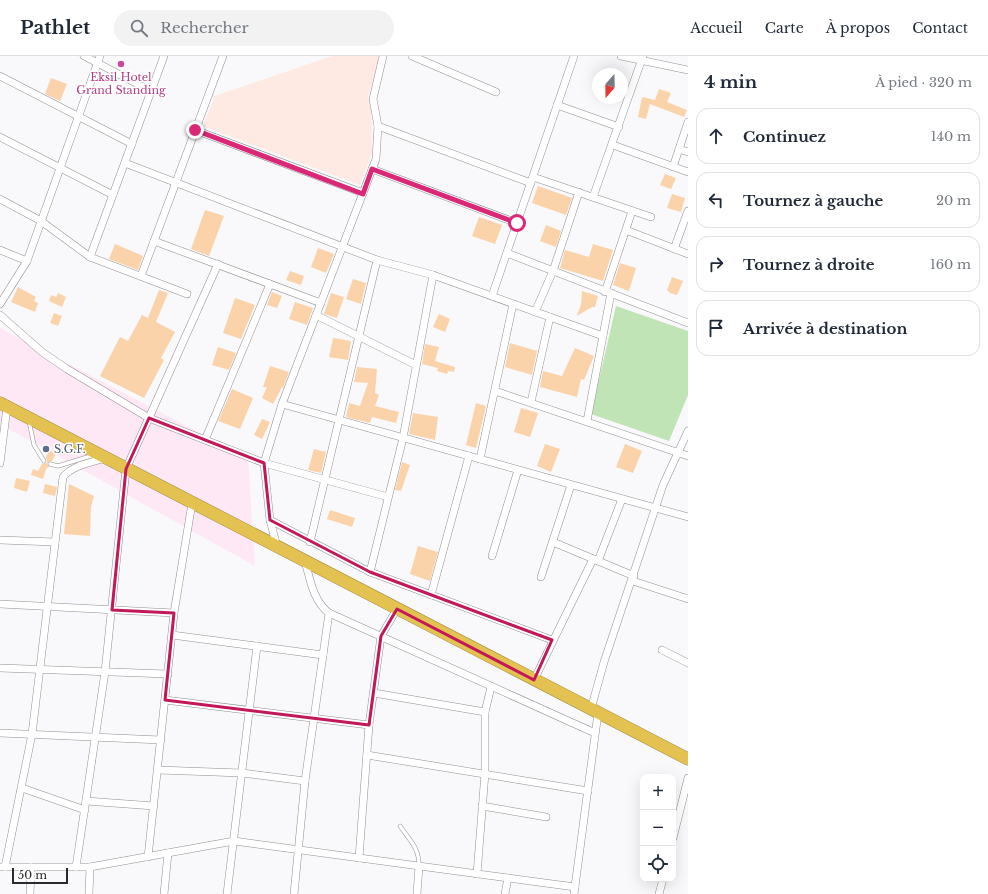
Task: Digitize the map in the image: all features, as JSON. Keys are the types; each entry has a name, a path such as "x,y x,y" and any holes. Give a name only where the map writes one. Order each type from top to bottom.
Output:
{"highway":[{"path":"4,405 688,759"}],"street":[{"path":"84,56 99,60 151,91"},
{"path":"90,257 164,56"},
{"path":"141,276 222,56"},
{"path":"277,547 270,520 264,464 282,404 376,159 378,126 373,99 383,56"},
{"path":"412,56 496,92"},
{"path":"492,296 574,56"},
{"path":"621,56 642,58 688,70"},
{"path":"593,197 619,127 642,58"},
{"path":"0,304 27,261 99,60"},
{"path":"0,76 132,144"},
{"path":"558,105 619,127"},
{"path":"672,167 688,122"},
{"path":"378,126 532,180 579,192 650,217"},
{"path":"195,130 363,194"},
{"path":"0,137 113,195"},
{"path":"612,145 688,172"},
{"path":"679,149 688,152"},
{"path":"125,164 377,260 433,275 603,336"},
{"path":"372,169 517,223"},
{"path":"535,312 553,271 579,192"},
{"path":"0,199 41,221 90,257 187,294"},
{"path":"587,420 603,336 608,292 632,211"},
{"path":"674,249 688,211"},
{"path":"626,230 688,254"},
{"path":"154,240 321,303"},
{"path":"0,250 27,261"},
{"path":"507,253 688,323"},
{"path":"310,542 360,337 377,260"},
{"path":"76,867 105,672 126,469 218,264"},
{"path":"370,572 403,438 433,275"},
{"path":"205,440 270,284"},
{"path":"480,460 513,304"},
{"path":"0,315 42,352 67,369 149,418 264,464 388,497"},
{"path":"316,315 416,365"},
{"path":"531,402 550,317"},
{"path":"495,391 587,420 688,456"},
{"path":"282,404 688,518"},
{"path":"0,463 4,405"},
{"path":"101,456 69,470 63,477 32,734 22,788 3,867 90,867 234,841 508,878 574,891 596,733 595,711 604,662 634,578 656,508 688,431"},
{"path":"431,595 469,456"},
{"path":"492,556 518,470"},
{"path":"541,577 571,485"},
{"path":"534,680 552,640 596,560 622,499"},
{"path":"148,857 174,613 192,503"},
{"path":"270,520 370,572 552,640"},
{"path":"0,540 55,542"},
{"path":"553,542 634,578 688,599"},
{"path":"305,561 315,595 323,608 329,613 596,733"},
{"path":"0,604 174,613"},
{"path":"359,858 369,725 381,636 397,609"},
{"path":"294,894 305,781 329,613"},
{"path":"172,635 323,655"},
{"path":"227,894 257,646"},
{"path":"662,650 688,663"},
{"path":"0,668 168,674"},
{"path":"477,874 485,773 485,712 491,687"},
{"path":"374,693 485,712"},
{"path":"165,700 369,725"},
{"path":"0,733 161,740"},
{"path":"367,755 485,773 588,792"},
{"path":"158,770 242,773 305,781"},
{"path":"676,826 688,778"},
{"path":"22,788 85,810"},
{"path":"86,801 154,806"},
{"path":"482,806 546,817"},
{"path":"164,894 168,853"},
{"path":"417,894 419,866"},
{"path":"30,894 31,867"},
{"path":"89,894 90,867"},
{"path":"505,894 508,878"},
{"path":"659,894 662,882"}],"lane":[{"path":"28,418 34,445 44,461"},
{"path":"50,464 58,466 101,456"},
{"path":"400,826 417,848 419,854 419,866"}],"highlighted area":[{"path":"149,418 264,463 270,520 370,572 552,640 534,680 397,609 381,636 369,725 165,700 174,613 112,610 126,469"}],"shaded area":[{"path":"332,56 380,56 368,97 371,108 372,152 360,185 203,126 215,96"},
{"path":"0,328 248,458 255,566 0,424"}],"green space":[{"path":"616,306 688,331 688,395 669,441 591,414"}],"building":[{"path":"51,78 67,84 60,101 45,94"},
{"path":"659,89 671,93 667,102 687,110 684,117 650,104 646,119 638,117 642,97 655,100"},
{"path":"665,174 676,178 671,189 660,185"},
{"path":"538,186 572,198 566,215 532,203"},
{"path":"672,194 685,198 681,212 667,208"},
{"path":"205,210 224,216 209,256 191,249"},
{"path":"479,217 502,225 495,244 472,236"},
{"path":"546,225 561,231 556,247 540,241"},
{"path":"115,244 143,256 138,270 109,259"},
{"path":"593,244 613,250 603,281 560,268 565,250 589,257"},
{"path":"318,248 334,254 326,273 311,267"},
{"path":"620,263 636,268 629,291 613,285"},
{"path":"290,271 304,276 301,285 286,280"},
{"path":"672,277 683,281 677,295 670,293 667,290"},
{"path":"353,279 366,283 361,304 346,299"},
{"path":"18,287 36,297 34,301 38,303 35,312 11,302"},
{"path":"159,290 168,293 156,322 175,332 161,358 164,360 144,398 100,376 120,337 128,341 142,315 148,318"},
{"path":"582,291 598,296 595,307 592,307 577,316 581,304"},
{"path":"272,292 282,296 277,308 267,305"},
{"path":"58,293 66,297 62,307 49,301 51,295 56,297"},
{"path":"331,293 344,297 337,318 324,314"},
{"path":"235,298 255,305 241,339 223,333"},
{"path":"295,302 313,308 307,325 289,319"},
{"path":"54,313 62,316 58,326 50,323"},
{"path":"439,314 450,319 445,332 433,327"},
{"path":"333,338 351,341 348,360 329,357"},
{"path":"510,343 537,351 532,375 505,367"},
{"path":"425,344 439,347 435,361 455,367 454,372 448,371 447,374 437,371 438,368 422,364"},
{"path":"218,347 236,353 229,370 212,365"},
{"path":"575,348 594,356 584,380 581,379 577,397 540,387 543,371 562,376"},
{"path":"270,366 289,372 283,388 282,387 273,404 262,398 267,387 263,387"},
{"path":"357,367 377,369 375,393 379,395 375,406 399,412 396,423 372,417 370,423 346,417 349,403 360,406 368,383 354,382"},
{"path":"232,389 253,398 240,429 218,421"},
{"path":"476,403 486,406 476,448 466,445"},
{"path":"521,408 538,413 530,437 514,432"},
{"path":"413,413 438,417 435,440 409,434"},
{"path":"262,419 270,422 262,439 254,435"},
{"path":"545,444 560,449 551,472 537,466"},
{"path":"625,444 642,451 633,473 616,467"},
{"path":"314,449 326,452 321,473 308,470"},
{"path":"49,450 56,454 52,461 47,463 46,457"},
{"path":"402,462 410,465 401,491 395,490"},
{"path":"47,463 49,467 46,469 43,479 31,475 33,469 38,471 42,464"},
{"path":"16,478 30,481 27,492 14,488"},
{"path":"45,484 57,487 55,496 43,493"},
{"path":"69,484 94,496 91,507 90,536 64,534"},
{"path":"330,510 355,518 352,527 327,519"},
{"path":"418,546 438,552 430,581 410,574"}],"place":[{"name":"Eksil Hotel Grand Standing","path":"121,64"},
{"name":"S.G.F.","path":"46,449"}],"route":[{"path":"195,130 363,194 372,169 517,223"}]}
